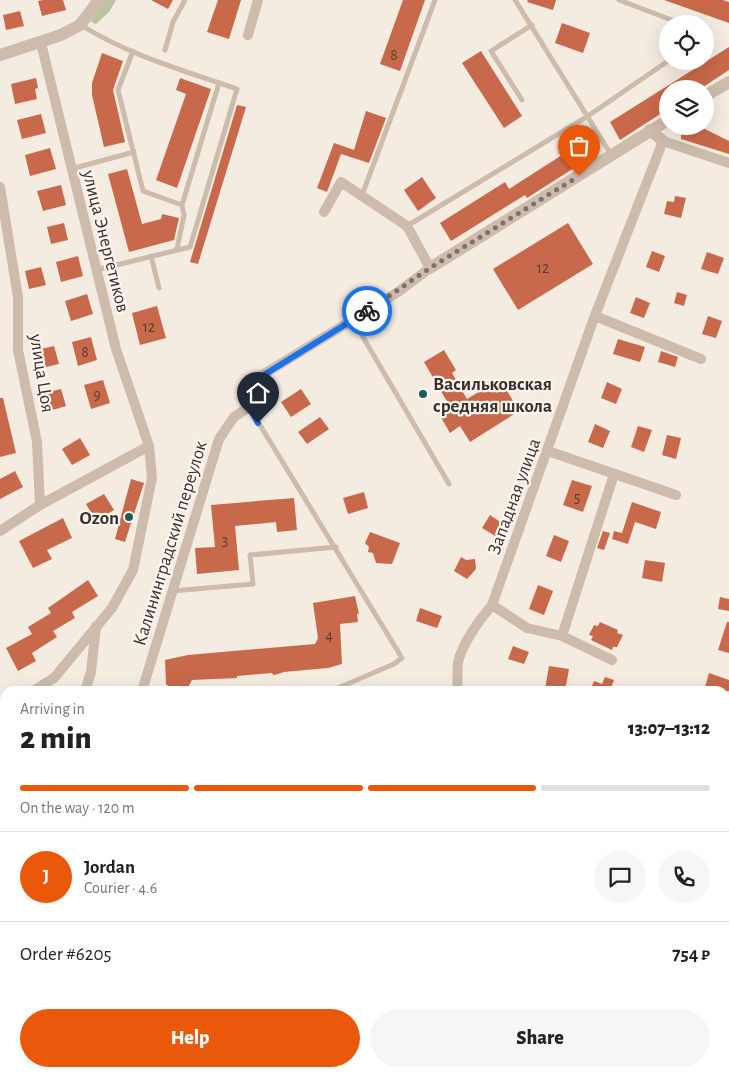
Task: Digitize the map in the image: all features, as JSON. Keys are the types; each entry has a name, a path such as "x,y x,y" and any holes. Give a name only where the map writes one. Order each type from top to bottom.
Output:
{"street":[{"path":"0,56 40,43 80,25 99,0"},
{"path":"248,35 258,0"},
{"name":"улица Энергетиков","path":"40,43 116,349 149,446 152,478 133,570 112,608 54,678 42,686"},
{"path":"714,91 729,82"},
{"path":"249,407 246,386 659,125"},
{"path":"650,130 663,140 729,163"},
{"name":"Западная улица","path":"457,686 458,663 463,649 481,618 492,605 595,316 663,140"},
{"path":"324,212 341,182 406,226 430,268"},
{"name":"улица Цоя","path":"0,187 18,297 18,350 37,442 40,505"},
{"path":"595,316 701,359"},
{"name":"Калининградский переулок","path":"144,686 219,439 234,417 249,407"},
{"path":"0,531 40,505 149,446"},
{"path":"548,451 676,495"},
{"path":"562,636 614,474"},
{"path":"492,605 527,628 562,636 612,660"},
{"path":"87,686 91,672 96,626"}],"lane":[{"path":"165,50 173,22 185,0"},
{"path":"362,195 435,0"},
{"path":"515,0 612,156"},
{"path":"619,0 659,15"},
{"path":"80,25 98,36 133,51 237,89 190,247 96,270"},
{"path":"522,100 491,51 532,25"},
{"path":"133,51 118,90 143,191 182,205"},
{"path":"406,226 588,116 659,67"},
{"path":"176,249 184,215 182,205 219,83"},
{"path":"71,169 134,152"},
{"path":"151,256 159,288"},
{"path":"353,320 449,484"},
{"path":"249,407 402,658 394,664 343,686"},
{"path":"172,591 252,584 250,555 336,547"}],"green space":[{"path":"105,0 116,0 109,12 96,24 93,23 91,21"}],"building":[{"path":"63,0 66,10 42,16 38,1"},
{"path":"151,0 173,0 168,9"},
{"path":"218,0 241,0 229,39 207,32"},
{"path":"403,0 425,0 400,71 380,64"},
{"path":"528,0 556,0 553,10 527,2"},
{"path":"664,0 723,0 729,2 729,23 714,18 714,15 706,15"},
{"path":"20,11 24,26 6,30 3,15"},
{"path":"562,23 590,33 583,53 555,43"},
{"path":"729,47 729,70 714,80 677,80 693,70 714,70 714,56"},
{"path":"481,51 522,116 504,128 462,63"},
{"path":"102,53 123,61 113,90 125,142 104,147 92,95 92,83"},
{"path":"36,78 38,88 35,89 37,99 15,104 11,84"},
{"path":"180,78 211,89 177,188 156,180 186,94 176,90"},
{"path":"659,91 659,115 620,140 610,122"},
{"path":"237,105 246,107 198,264 190,262"},
{"path":"366,111 386,118 369,163 341,154 327,192 317,188 334,143 354,150"},
{"path":"41,114 46,133 22,139 17,120"},
{"path":"714,134 729,141 729,154 681,139 681,135"},
{"path":"587,139 596,154 527,198 525,195 451,241 440,223 505,182 509,189"},
{"path":"50,148 56,169 30,176 25,155"},
{"path":"127,169 142,224 161,219 162,214 179,218 174,240 129,252 108,174"},
{"path":"422,177 436,198 418,211 404,190"},
{"path":"61,185 66,205 43,211 37,191"},
{"path":"675,196 686,198 681,218 664,214 667,201 674,202"},
{"path":"64,223 68,240 51,244 47,227"},
{"path":"568,223 593,264 518,310 493,269"},
{"path":"652,251 665,256 659,272 646,267"},
{"path":"707,252 724,258 718,274 701,269"},
{"path":"78,256 83,276 61,282 56,262"},
{"path":"41,267 46,285 29,289 25,271"},
{"path":"677,292 687,295 684,306 674,303"},
{"path":"87,294 93,314 71,321 65,301"},
{"path":"636,297 650,303 644,318 630,313"},
{"path":"157,306 166,338 140,345 132,313"},
{"path":"708,316 722,321 716,338 702,334"},
{"path":"91,337 97,360 78,366 72,342"},
{"path":"618,339 645,347 640,362 613,354"},
{"path":"54,346 59,364 42,368 37,350"},
{"path":"444,350 456,370 452,373 467,399 500,379 519,411 470,442 460,426 450,433 438,412 449,405 424,362"},
{"path":"661,351 678,357 675,367 658,362"},
{"path":"103,380 110,403 91,409 84,385"},
{"path":"607,382 622,389 616,404 601,398"},
{"path":"61,389 66,406 49,411 45,393"},
{"path":"301,389 311,404 291,417 281,402"},
{"path":"0,398 3,398 16,453 0,457"},
{"path":"320,417 329,429 307,444 298,432"},
{"path":"595,424 610,431 603,448 588,442"},
{"path":"638,426 652,430 644,452 631,447"},
{"path":"667,435 681,438 676,459 662,455"},
{"path":"80,438 90,455 72,465 62,449"},
{"path":"15,471 23,487 0,499 0,479"},
{"path":"131,479 144,483 125,542 115,539"},
{"path":"572,480 592,486 583,512 563,505"},
{"path":"364,492 368,508 348,514 343,498"},
{"path":"104,494 114,510 96,521 86,504"},
{"path":"294,498 297,530 277,532 276,522 235,526 239,570 197,574 195,548 215,547 211,505"},
{"path":"632,502 661,512 656,529 635,522 628,544 612,539 614,531 622,533"},
{"path":"490,515 505,525 497,537 482,528"},
{"path":"63,518 72,538 47,550 52,559 33,568 19,541"},
{"path":"603,531 610,533 604,550 597,548"},
{"path":"370,532 400,543 392,564 376,563 373,553 368,552 369,547 365,543"},
{"path":"554,535 569,541 561,562 546,556"},
{"path":"461,557 466,560 475,559 476,569 467,579 454,571"},
{"path":"645,560 665,563 662,582 642,578"},
{"path":"88,580 98,596 72,612 75,618 53,631 57,637 32,653 36,661 18,671 6,648 32,634 28,627 51,613 48,608"},
{"path":"538,585 553,591 544,615 529,609"},
{"path":"355,596 359,614 357,614 358,622 340,624 342,664 328,668 284,672 273,675 272,673 237,676 237,678 192,680 189,686 166,685 165,660 188,655 315,644 318,638 313,603"},
{"path":"720,597 729,599 729,611 718,609"},
{"path":"420,608 442,616 437,628 416,621"},
{"path":"600,622 618,630 617,633 623,635 617,647 613,647 612,650 591,640 593,636 589,635 594,625 598,626"},
{"path":"727,622 729,622 729,653 718,650"},
{"path":"513,646 529,652 524,664 508,659"},
{"path":"549,666 569,669 566,686 546,686"},
{"path":"709,673 729,680 729,686 705,686"},
{"path":"605,677 614,680 612,686 592,686 594,681 602,684"}],"way so far":[{"path":"367,311 398,292 430,268 579,176"}],"place":[{"name":"Васильковская средняя школа","path":"423,394"},
{"name":"Ozon","path":"129,517"}],"route":[{"path":"258,423 249,407 246,386 367,311"}]}
